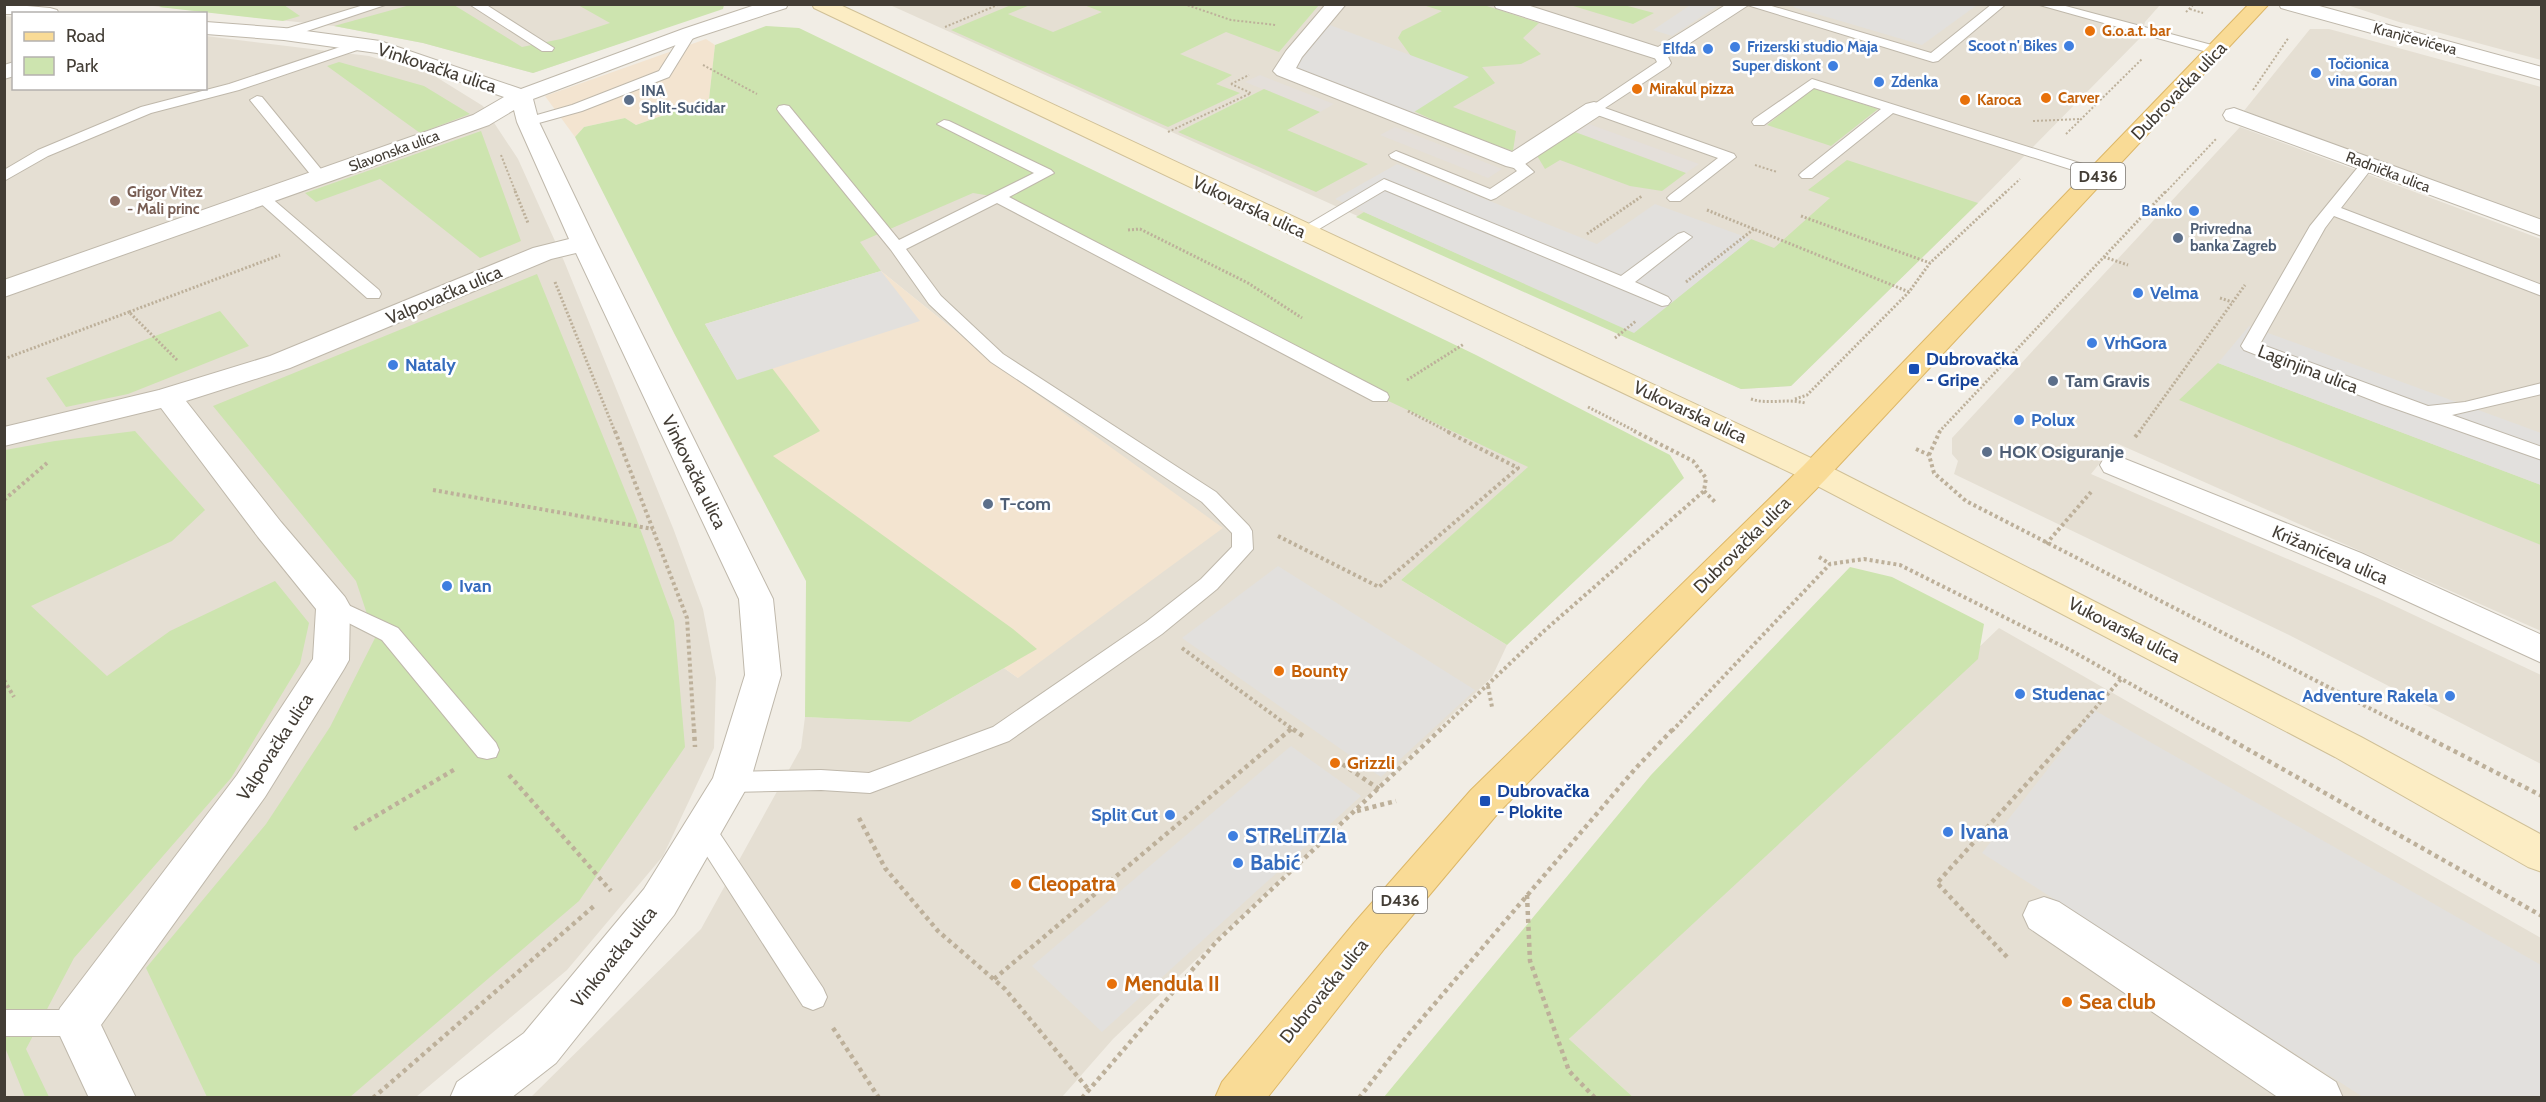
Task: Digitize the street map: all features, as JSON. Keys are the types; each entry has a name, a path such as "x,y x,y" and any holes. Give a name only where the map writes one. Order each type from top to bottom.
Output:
{"main road":[{"name":"Dubrovačka ulica","path":"1238,1098 1370,935 1485,801 1815,472 2218,51 2260,4"}],"street":[{"name":"Slavonska ulica","path":"4,289 264,199 481,120 525,109 690,33 779,4"},
{"name":"Vukovarska ulica","path":"821,4 1815,472 2348,747 2541,855"},
{"path":"1337,4 1293,55 1284,71 1514,161 1594,109"},
{"path":"1503,4 1660,54 1741,4"},
{"name":"Kranjčevićeva","path":"2288,4 2541,74"},
{"path":"4,8 35,12"},
{"name":"Vinkovačka ulica","path":"207,28 284,34 380,47 525,109 584,243 756,599 763,675 731,782 658,902 540,1048 473,1098"},
{"name":"Radnička ulica","path":"2234,115 2541,230"},
{"name":"Valpovačka ulica","path":"4,436 168,397 280,362 542,253 584,243"},
{"path":"168,397 225,468 290,557 333,606"},
{"name":"Križanićeva ulica","path":"2115,465 2349,561 2541,650"},
{"name":"Valpovačka ulica","path":"76,1023 251,786 331,660 333,606"},
{"path":"2044,915 2320,1098"},
{"path":"76,1023 113,1098"}],"lane":[{"path":"284,34 382,4"},
{"path":"475,4 548,48"},
{"path":"1750,4 1933,58 2000,4"},
{"path":"2042,4 2218,51"},
{"path":"525,109 577,108 664,74 690,33"},
{"path":"4,177 43,153 146,110 234,87 361,44"},
{"path":"1594,109 1664,63 1660,54"},
{"path":"1759,122 1812,83 2100,174"},
{"path":"257,100 320,177"},
{"path":"1807,176 1891,108"},
{"path":"731,782 821,780 870,783 1001,734 1154,628 1209,584 1243,549 1242,531 1209,497 997,358 935,300 897,247 784,109"},
{"path":"1594,109 1729,157"},
{"path":"897,247 1046,173 944,124"},
{"path":"1396,154 1491,195 1526,172 1514,161"},
{"path":"1675,198 1729,157"},
{"name":"Laginjina ulica","path":"2368,164 2318,226 2250,346 2389,400 2427,412 2465,408 2541,388"},
{"path":"1303,232 1384,184 1662,301"},
{"path":"997,197 1380,397"},
{"path":"264,199 373,294"},
{"path":"2332,210 2541,291"},
{"path":"1623,283 1684,237"},
{"path":"2427,412 2541,454"},
{"path":"333,606 390,634 487,750"},
{"path":"703,829 813,997"},
{"path":"4,1023 76,1023"}],"path":[{"path":"936,31 1000,4"},
{"path":"1184,4 1231,20 1316,30"},
{"path":"2189,9 2203,14"},
{"path":"2290,35 2219,135 1940,430 1929,455 1934,472 1966,501 2046,544 2541,796"},
{"path":"1795,399 1807,395 1910,292 1929,263 2044,156 2164,37"},
{"path":"696,61 758,95"},
{"path":"1165,133 1251,93 1231,84 1255,73"},
{"path":"481,120 494,135 588,361 687,618 695,754"},
{"path":"1729,157 1785,174 1807,176"},
{"path":"1801,216 1929,263"},
{"path":"4,359 314,242"},
{"path":"2104,257 2128,265"},
{"path":"2046,544 2115,465 2246,284"},
{"path":"2220,298 2232,302"},
{"path":"129,312 204,386"},
{"path":"1454,338 1475,349"},
{"path":"1380,397 1464,343"},
{"path":"1242,531 1264,529 1379,587 1518,468 1380,397"},
{"path":"1082,1098 1217,941 1357,811 1544,631 1704,491 1706,478 1693,461 1579,402"},
{"path":"1916,449 1929,455"},
{"path":"1693,461 1697,457"},
{"path":"433,490 653,529"},
{"path":"1704,491 1715,502"},
{"path":"1818,557 1830,564"},
{"path":"1359,1098 1408,1035 1635,769 1830,564 1864,559 1900,565 2072,651 2541,916"},
{"path":"1900,565 1905,560"},
{"path":"1194,657 1303,736"},
{"path":"2007,957 1937,883 2121,679"},
{"path":"4,680 14,698"},
{"path":"1488,685 1492,707"},
{"path":"994,979 1292,728"},
{"path":"354,829 487,750 611,892"},
{"path":"1336,760 1379,789"},
{"path":"870,783 858,819 885,868 938,931 1005,988 1089,1089"},
{"path":"1357,811 1396,801"},
{"path":"373,1098 611,892 617,882"},
{"path":"1527,895 1530,960 1569,1071 1595,1098"},
{"path":"813,997 879,1098"}],"shaded area":[{"path":"613,4 659,30 533,73 423,43 334,26 144,5"},
{"path":"1692,4 1719,5 1672,36 1653,30"},
{"path":"1796,4 1977,5 1922,45 1793,7"},
{"path":"890,5 2160,5 2145,22 2141,37 1978,203 1791,386 1741,389"},
{"path":"2347,5 2541,5 2541,60 2399,22"},
{"path":"5,16 12,17 12,90 207,90 207,36 369,56 433,75 483,106 518,159 564,261 673,528 703,609 716,678 714,748 663,856 567,970 416,1097 5,1098"},
{"path":"1330,25 1469,77 1411,114 1290,70"},
{"path":"2310,29 2329,29 2541,87 2541,222 2243,112"},
{"path":"706,39 715,45 709,99 636,125 625,118 584,127 575,137 545,96"},
{"path":"1260,75 1334,104 1320,112 1245,82"},
{"path":"844,77 1529,467 1401,580 1507,645 1492,677 1113,1039 1062,1097 530,1098 701,929 801,748 805,717 910,722 1004,668 1018,678 1005,371 881,271 855,256"},
{"path":"1589,124 1699,164 1686,173 1575,132"},
{"path":"1395,127 1502,169 1488,178 1380,135"},
{"path":"2240,127 2541,239 2541,631 2116,443 2091,474 2380,599 2541,675 2541,764 2291,636 1954,474 1958,461 1952,454 1952,438"},
{"path":"1397,164 1597,244 1655,204 1751,239 1634,333 1335,199"},
{"path":"881,271 1005,371 1223,528 1018,678 758,492 674,333"},
{"path":"881,271 920,321 737,380 705,324"},
{"path":"2249,326 2541,433 2541,485 2218,363"},
{"path":"1278,566 1475,690 1381,777 1182,638"},
{"path":"1999,628 2541,938 2541,1097 1633,1097 1569,1039"},
{"path":"2094,710 2541,965 2541,1097 2363,1097 1982,853"},
{"path":"1291,746 1361,796 1102,1032 1032,966"}],"green space":[{"path":"166,4 284,5 300,16 283,21 159,7"},
{"path":"410,5 454,5 522,47 561,39 610,23 578,5 724,5 723,9 533,73 423,43 334,26"},
{"path":"1011,5 1030,5 1008,14 1053,32 1102,12 1084,5 1319,5 1279,52 1226,32 1180,54 1232,75 1216,84 1240,93 1168,127 951,30"},
{"path":"1423,5 1484,5 1539,23 1523,38 1541,54 1521,64 1482,67 1495,83 1453,107 1516,131 1513,151 1465,135 1403,106 1416,63 1398,38 1402,31 1442,11"},
{"path":"1570,5 1624,5 1654,13 1633,24"},
{"path":"766,26 799,28 1476,355 1670,455 1684,478 1507,645 1401,580 1528,467 1380,397 997,197 973,193 860,242 881,271 705,324 737,379 772,368 820,431 773,456 1013,629 1037,649 910,722 805,717 806,581 674,333 575,137 584,127 625,118 636,125 709,99 715,45"},
{"path":"339,62 424,86 470,114 420,133 327,66"},
{"path":"1813,88 1878,109 1831,146 1767,125"},
{"path":"1264,89 1320,112 1287,130 1368,164 1316,192 1178,132"},
{"path":"481,131 521,241 480,258 380,179 316,202 305,193"},
{"path":"1575,132 1686,173 1662,191 1630,186 1560,160 1545,169 1536,154"},
{"path":"1847,160 1978,203 1791,386 1741,389 1356,217 1364,212 1634,332 1751,239 1774,248 1830,198 1808,190"},
{"path":"537,274 635,515 674,621 685,747 579,901 350,1097 207,1097 146,968 266,824 330,727 375,638 356,581 213,406"},
{"path":"220,311 249,346 128,394 66,407 46,378"},
{"path":"2218,363 2541,485 2541,545 2179,400"},
{"path":"135,431 205,510 172,541 31,606 107,676 170,631 275,581 309,623 300,664 231,778 74,958 26,1049 49,1097 25,1097 5,1050 5,450"},
{"path":"1850,567 1892,577 1984,624 1978,659 1569,1039 1633,1097 1384,1097 1651,775"}],"place":[{"name":"G.o.a.t. bar","path":"2090,31"},
{"name":"Scoot n' Bikes","path":"2069,46"},
{"name":"Frizerski studio Maja","path":"1735,47"},
{"name":"Elfda","path":"1708,49"},
{"name":"Super diskont","path":"1833,66"},
{"name":"Točionica vina Goran","path":"2316,73"},
{"name":"Zdenka","path":"1879,82"},
{"name":"Mirakul pizza","path":"1637,89"},
{"name":"Carver","path":"2046,98"},
{"name":"INA Split-Sućidar","path":"629,100"},
{"name":"Karoca","path":"1965,100"},
{"name":"Grigor Vitez - Mali princ","path":"115,201"},
{"name":"Banko","path":"2194,211"},
{"name":"Privredna banka Zagreb","path":"2178,238"},
{"name":"Velma","path":"2138,293"},
{"name":"VrhGora","path":"2092,343"},
{"name":"Nataly","path":"393,365"},
{"name":"Dubrovačka - Gripe","path":"1914,369"},
{"name":"Tam Gravis","path":"2053,381"},
{"name":"Polux","path":"2019,420"},
{"name":"HOK Osiguranje","path":"1987,452"},
{"name":"T-com","path":"988,504"},
{"name":"Ivan","path":"447,586"},
{"name":"Bounty","path":"1279,671"},
{"name":"Studenac","path":"2020,694"},
{"name":"Adventure Rakela","path":"2450,696"},
{"name":"Grizzli","path":"1335,763"},
{"name":"Dubrovačka - Plokite","path":"1485,801"},
{"name":"Split Cut","path":"1170,815"},
{"name":"Ivana","path":"1948,832"},
{"name":"STReLiTZIa","path":"1233,836"},
{"name":"Babić","path":"1238,863"},
{"name":"Cleopatra","path":"1016,884"},
{"name":"Mendula II","path":"1112,984"},
{"name":"Sea club","path":"2067,1002"}]}
